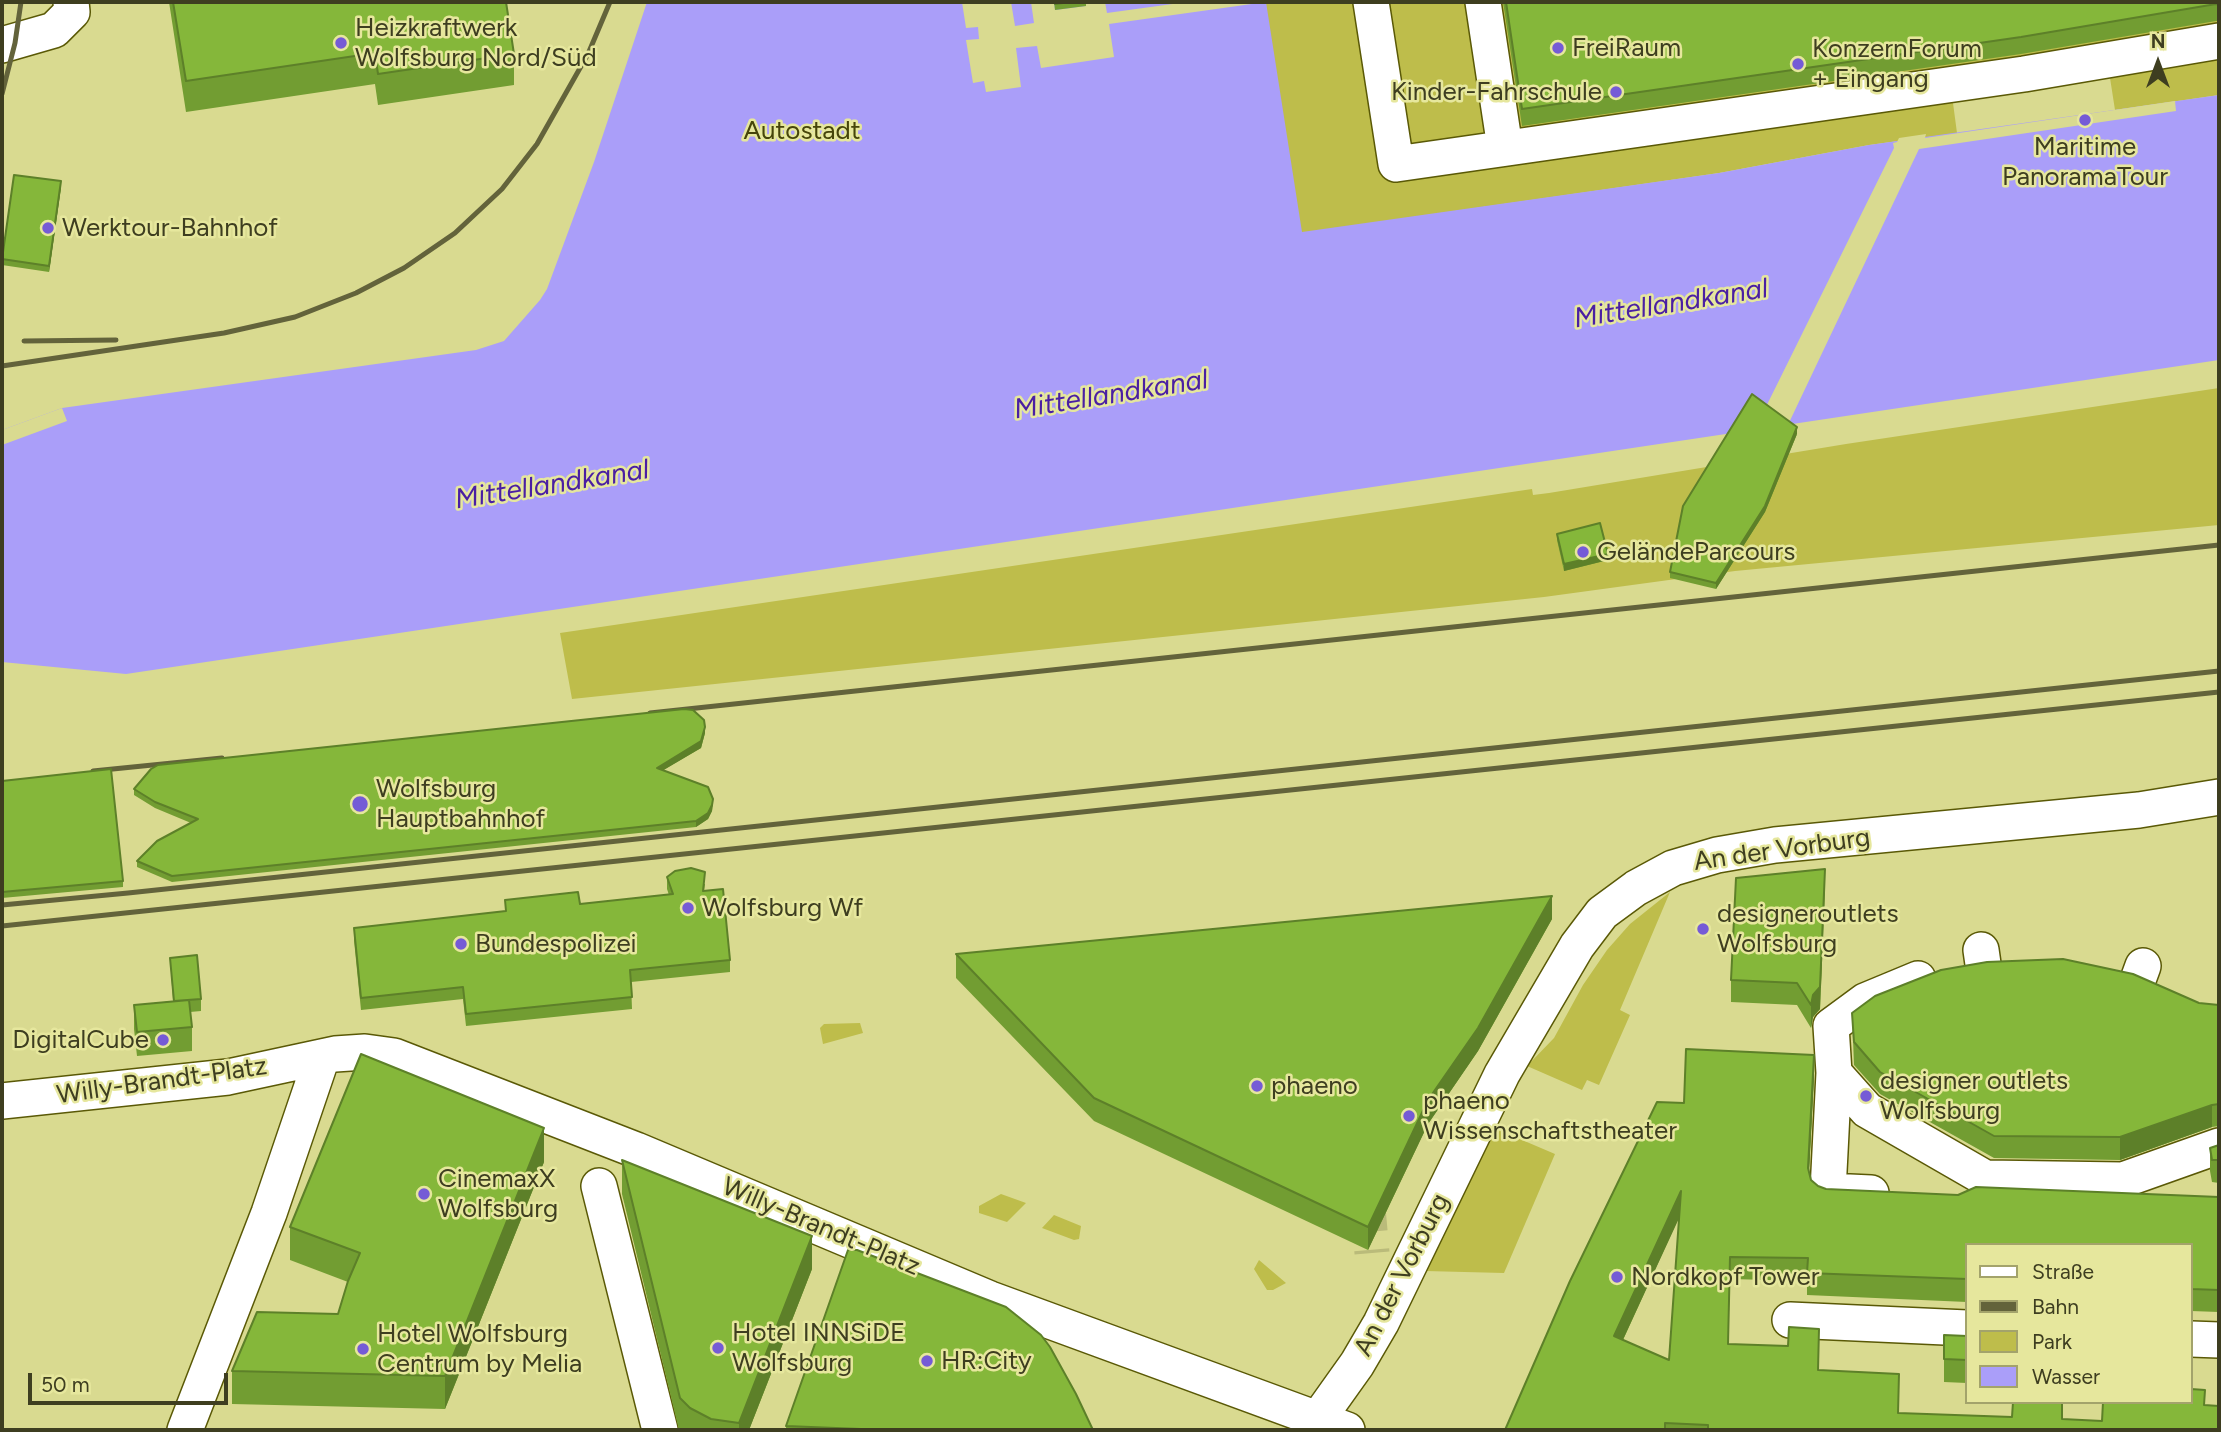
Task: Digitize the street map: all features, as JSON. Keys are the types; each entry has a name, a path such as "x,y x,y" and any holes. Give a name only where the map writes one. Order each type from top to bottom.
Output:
{"street":[{"path":"1371,2 1396,164 1505,148 1899,107 1939,79 2095,55 2219,41"},
{"path":"1483,2 1505,148"},
{"path":"2,46 54,30 71,7"},
{"name":"An der Vorburg","path":"1328,1428 1357,1364 1381,1322 1502,1074 1577,946 1602,913 1636,888 1673,868 1717,855 1764,847 2138,810 2219,797"},
{"path":"1907,1195 1828,1191 1834,1073 1831,1026 1865,1001 1935,972 1992,959"},
{"path":"2132,972 2171,992"},
{"name":"Willy-Brandt-Platz","path":"2,1101 228,1077 322,1057 365,1052 394,1056 668,1163 990,1298 1328,1428"},
{"path":"185,1430 269,1213 322,1057"},
{"path":"1834,1073 1867,1110 1973,1188 2123,1180 2219,1146"},
{"path":"599,1186 660,1430"},
{"path":"1790,1320 1966,1328"},
{"path":"2193,1339 2219,1340"}],"green space":[{"name":"Autostadt","path":"699,2 2219,2 2219,31 1951,88 1957,133 1869,145 1719,173 1302,233"},
{"path":"2219,49 2219,95 2115,110 2108,65"},
{"path":"2219,388 2219,525 1735,571 1544,597 572,699 560,633 1532,489 1533,495 1549,493 1846,444"},
{"path":"1670,892 1620,1010 1630,1015 1599,1085 1587,1080 1582,1090 1527,1066 1554,1038 1583,985 1607,950 1630,924"},
{"path":"860,1023 863,1033 823,1044 820,1028 824,1024"},
{"path":"1494,1128 1555,1154 1504,1273 1425,1271"},
{"path":"1001,1194 1026,1203 1007,1222 979,1213 979,1206"},
{"path":"1054,1215 1081,1226 1079,1239 1074,1240 1042,1228"},
{"path":"1259,1260 1286,1283 1267,1290 1254,1269"}],"water":[{"name":"Mittellandkanal","path":"647,2 1266,2 1302,232 1719,173 1869,145 2219,95 2219,360 126,674 2,662 2,430 62,408 476,350 504,341 547,289 594,162"}],"pier":[{"path":"962,2 1011,2 1015,26 1034,23 1031,2 1054,2 1055,10 1086,6 1086,2 1105,2 1107,13 1187,2 1266,2 1109,24 1114,57 1041,68 1037,46 1016,48 1021,87 986,92 984,81 973,83 966,40 979,39 978,27 966,28"},
{"path":"2175,101 2176,111 1919,149 1786,429 1753,433 1894,148 1893,143 1899,138 1926,134 1925,138"},
{"path":"62,408 67,421 2,445 2,430"}],"building":[{"name":"Heizkraftwerk Wolfsburg Nord/Süd","path":"173,2 506,2 514,54 378,74 375,53 186,81"},
{"name":"KonzernForum + Eingang","path":"1506,2 2219,2 2219,5 2021,37 1522,109"},
{"path":"14,175 61,181 49,266 2,259"},
{"path":"1752,394 1797,427 1765,506 1716,583 1670,572 1683,506"},
{"name":"GeländeParcours","path":"1600,523 1608,554 1564,564 1557,534"},
{"path":"693,710 704,720 701,741 657,768 708,787 713,799 712,805 708,813 696,821 172,876 137,861 157,841 198,819 155,802 134,789 151,769 158,765"},
{"path":"111,769 123,881 2,892 2,781"},
{"name":"Wolfsburg Hauptbahnhof","path":"691,868 705,872 703,891 723,889 730,960 630,970 632,997 466,1014 463,987 361,998 354,928 506,911 505,900 578,892 580,904 673,894 667,877 675,871"},
{"path":"1825,869 1820,987 1813,995 1811,1005 1797,983 1731,980 1736,878"},
{"name":"phaeno","path":"1552,896 1478,1028 1428,1100 1368,1227 1094,1098 956,954"},
{"path":"197,955 201,999 174,1001 170,958"},
{"path":"2063,959 2133,974 2199,1003 2219,1005 2219,1104 2120,1137 1994,1136 1880,1072 1854,1042 1852,1013 1875,996 1941,970 1987,962"},
{"path":"189,1000 192,1027 137,1032 134,1005"},
{"path":"1686,1049 1814,1055 1808,1168 1811,1180 1826,1189 1958,1195 1976,1187 2219,1197 2219,1290 2193,1289 2193,1243 1966,1243 1966,1279 1807,1273 1808,1258 1730,1257 1728,1344 1788,1346 1789,1327 1819,1329 1818,1370 1899,1374 1898,1413 2012,1417 2013,1404 2062,1404 2062,1419 2102,1421 2103,1404 2193,1404 2193,1389 2205,1390 2204,1405 2219,1406 2219,1430 1708,1430 1708,1425 1665,1423 1665,1430 1505,1430 1570,1281 1657,1102 1684,1103","holes":["1681,1191 1669,1360 1614,1336"]},
{"path":"361,1054 544,1128 445,1376 232,1371 257,1312 338,1314 360,1253 290,1227"},
{"path":"2219,1145 2219,1160 2212,1160 2210,1148"},
{"name":"Hotel INNSiDE Wolfsburg","path":"622,1160 812,1236 739,1423 711,1419 690,1408 680,1398"},
{"name":"HR:City","path":"848,1250 857,1250 1006,1307 1041,1335 1050,1347 1093,1430 886,1430 786,1426"},
{"path":"1944,1335 1966,1336 1966,1360 1944,1359"}],"tunnel":[{"path":"1367,1197 1372,1253"}],"railway":[{"path":"2,94 15,43 21,2"},
{"path":"2,366 224,333 295,317 356,293 404,268 455,233 502,189 537,144 588,54 610,2"},
{"path":"24,341 116,340"},
{"path":"650,713 2219,545"},
{"path":"2,905 2219,671"},
{"path":"2,926 2219,692"},
{"path":"93,771 222,758"}],"place":[{"name":"Heizkraftwerk Wolfsburg Nord/Süd","path":"341,43"},
{"name":"FreiRaum","path":"1558,48"},
{"name":"KonzernForum + Eingang","path":"1798,64"},
{"name":"Kinder-Fahrschule","path":"1616,92"},
{"name":"Maritime PanoramaTour","path":"2085,120"},
{"name":"Werktour-Bahnhof","path":"48,228"},
{"name":"GeländeParcours","path":"1583,552"},
{"name":"Wolfsburg Hauptbahnhof","path":"360,804"},
{"name":"Wolfsburg Wf","path":"688,908"},
{"name":"designeroutlets Wolfsburg","path":"1703,929"},
{"name":"Bundespolizei","path":"461,944"},
{"name":"DigitalCube","path":"163,1040"},
{"name":"phaeno","path":"1257,1086"},
{"name":"designer outlets Wolfsburg","path":"1866,1096"},
{"name":"phaeno Wissenschaftstheater","path":"1409,1116"},
{"name":"CinemaxX Wolfsburg","path":"424,1194"},
{"name":"Nordkopf Tower","path":"1617,1277"},
{"name":"Hotel INNSiDE Wolfsburg","path":"718,1348"},
{"name":"Hotel Wolfsburg Centrum by Melia","path":"363,1349"},
{"name":"HR:City","path":"927,1361"}]}
